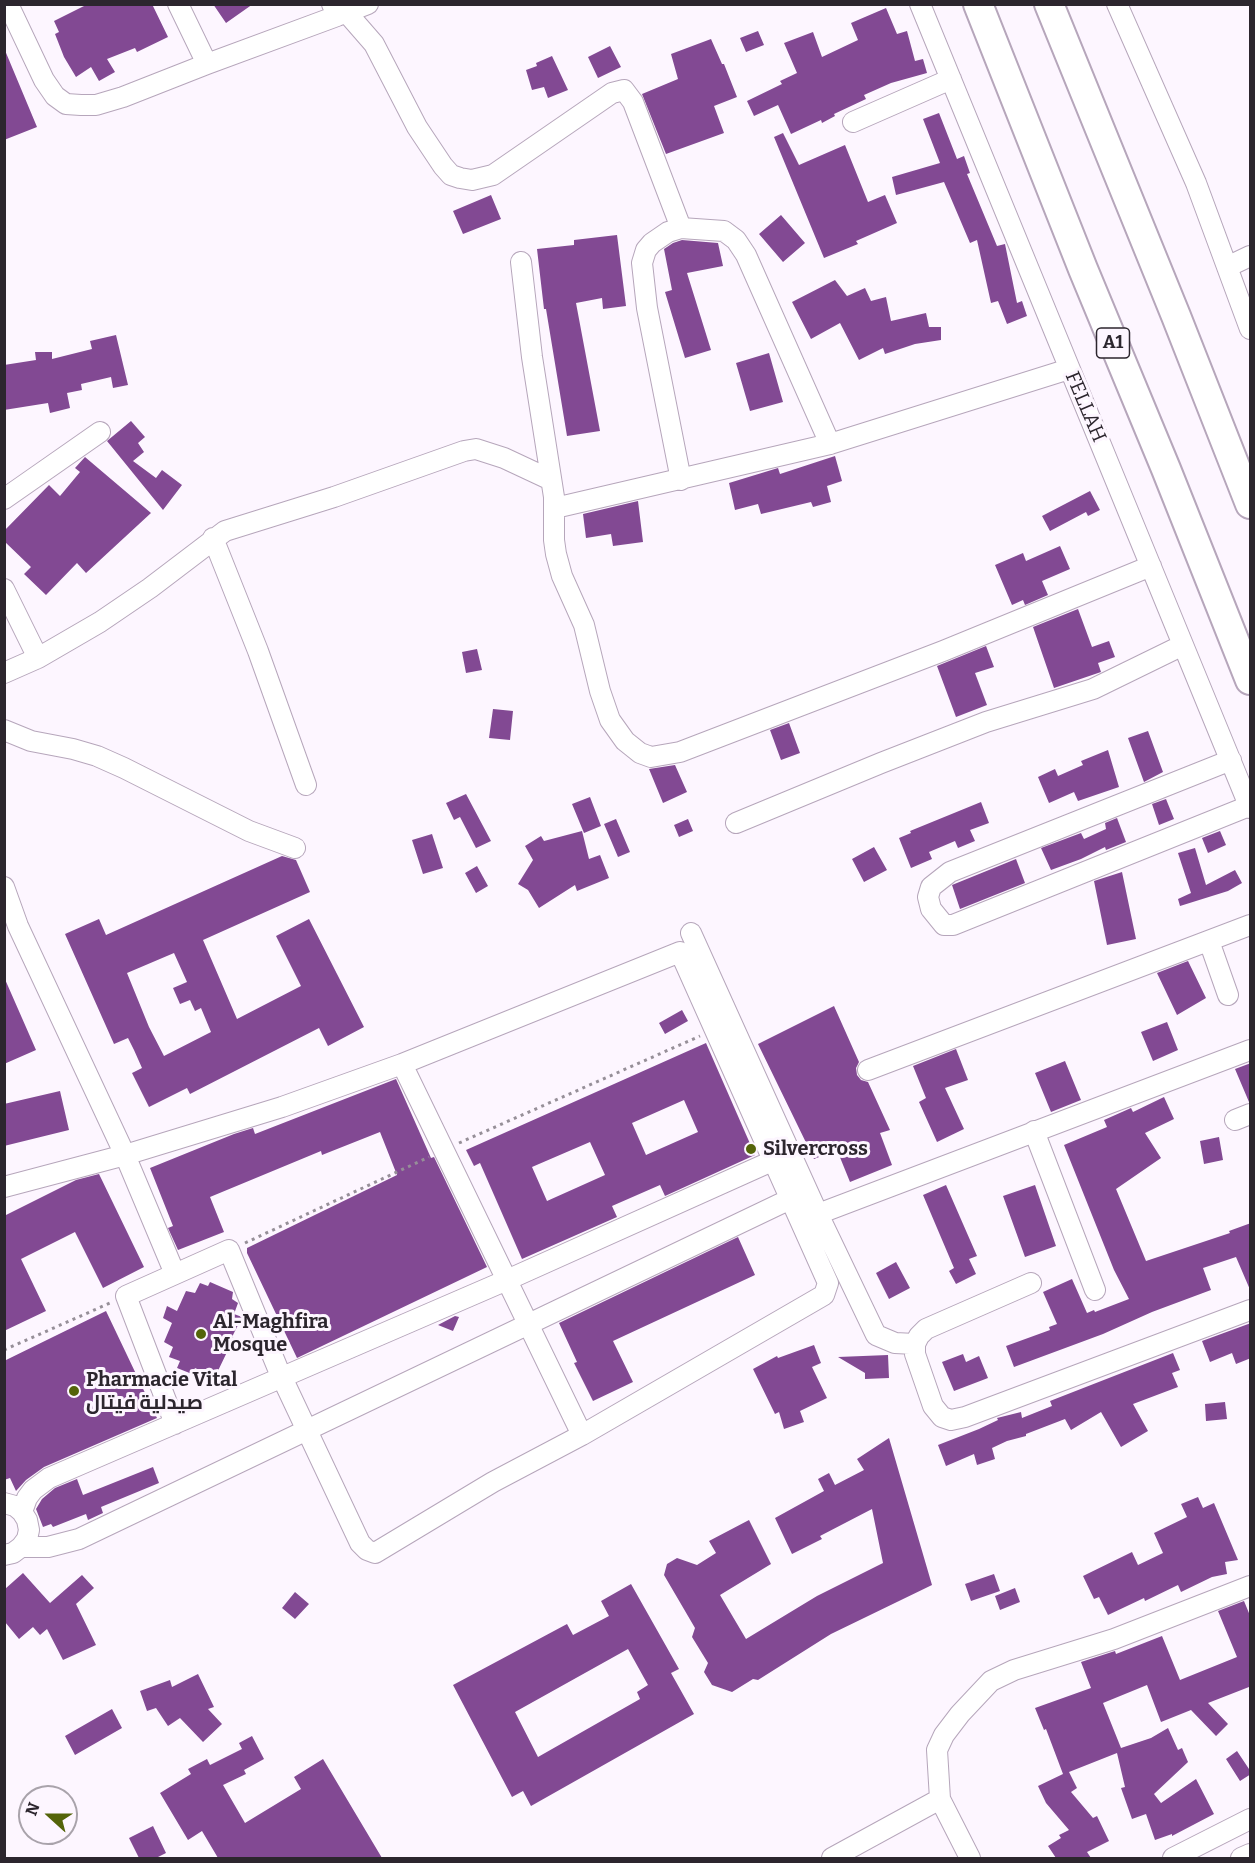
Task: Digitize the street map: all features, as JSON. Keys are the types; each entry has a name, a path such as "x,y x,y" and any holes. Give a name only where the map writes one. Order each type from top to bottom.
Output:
{"highway":[{"name":"A1","path":"978,4 1083,269 1251,680"},
{"path":"1049,4 1251,504"}],"street":[{"path":"8,4 11,28 55,96 66,104 96,105 123,97 339,11 368,4"},
{"path":"178,4 207,64"},
{"name":"FELLAH","path":"920,4 1250,807"},
{"path":"1117,4 1196,183 1251,329"},
{"path":"339,11 374,44 417,127 443,166 452,175 460,178 472,180 493,175 612,93 624,90 633,102 681,228"},
{"path":"853,122 951,79"},
{"path":"681,480 647,308 642,263 646,250 652,243 668,232 681,228 724,231 736,240 746,255 830,444"},
{"path":"1227,267 1251,256"},
{"path":"521,262 530,347 555,508 556,554 562,576 584,625 600,691 610,720 625,741 640,753 651,757 680,752 943,651 1151,566"},
{"path":"555,508 830,444 1069,369"},
{"path":"4,499 100,432"},
{"path":"4,673 38,658 108,616 150,588 225,531 334,497 464,451 476,449 486,451 551,480"},
{"path":"213,538 258,651 306,785"},
{"path":"4,589 38,658"},
{"path":"736,823 986,722 1093,688 1183,645"},
{"path":"4,730 31,741 97,756 249,831 295,848"},
{"path":"1231,760 950,873 931,887 928,897 931,909 944,925 953,925 1250,807"},
{"path":"4,887 18,926 125,1155 175,1274"},
{"path":"868,1070 1251,925"},
{"path":"691,933 782,1157"},
{"path":"1209,941 1228,995"},
{"path":"4,1187 125,1155 282,1107 402,1064 680,952 715,1029 800,1195 828,1283 824,1295 582,1435 493,1482 375,1553 367,1550 360,1543 282,1378 229,1250 126,1296 175,1424"},
{"path":"818,1214 1251,1050"},
{"path":"402,1064 582,1435"},
{"path":"1034,1131 1095,1290"},
{"path":"22,1512 27,1498 40,1483 507,1280 782,1157"},
{"path":"800,1195 818,1214 876,1335 894,1343 915,1344"},
{"path":"13,1551 48,1547 79,1539 800,1195"},
{"path":"1031,1283 926,1329 919,1336 915,1344 915,1354 933,1406 942,1417 951,1420 965,1418 1251,1310"},
{"path":"4,1503 15,1506 22,1512 29,1530 27,1539 13,1551"},
{"path":"970,1858 940,1799 937,1750 960,1714 991,1681 1014,1670 1114,1639 1251,1586"},
{"path":"832,1858 940,1799"},
{"path":"1173,1858 1251,1819"},
{"path":"1241,1858 1251,1854"}],"path":[{"path":"229,1250 443,1150 715,1029"},
{"path":"4,1350 126,1296"}],"building":[{"path":"88,4 152,4 168,37 137,52 135,48 107,59 115,72 99,81 91,67 76,77 64,57 55,34 59,32 54,21"},
{"path":"213,4 253,4 226,23"},
{"path":"886,8 897,34 907,31 915,61 923,59 927,73 891,83 864,95 866,99 834,114 835,116 822,123 821,120 791,134 778,105 754,116 747,101 782,84 780,81 797,73 784,43 813,32 822,57 858,40 851,23"},
{"path":"758,31 764,45 746,52 740,38"},
{"path":"711,39 737,97 714,106 724,133 666,154 642,94 678,79 671,54"},
{"path":"610,46 621,67 598,78 588,57"},
{"path":"4,48 37,127 4,140"},
{"path":"552,56 568,90 548,98 544,87 532,90 526,70"},
{"path":"939,113 957,159 964,156 970,173 967,174 997,246 1005,244 1017,303 1022,301 1027,316 1007,324 998,301 991,303 977,240 970,243 944,182 896,195 892,177 940,163 923,119"},
{"path":"783,133 799,165 845,145 868,202 885,195 897,223 856,241 858,244 824,258 774,137"},
{"path":"491,195 501,219 463,234 453,211"},
{"path":"781,215 805,243 783,262 759,234"},
{"path":"617,235 626,306 603,309 602,298 576,303 600,431 567,436 546,309 544,309 537,249 574,245 574,240"},
{"path":"682,240 718,243 723,266 687,273 711,350 685,358 665,292 672,290 664,249"},
{"path":"835,280 847,296 865,288 871,301 886,297 891,321 926,313 929,327 941,327 941,340 915,344 885,354 883,348 859,360 840,323 811,339 792,302"},
{"path":"116,335 128,385 113,388 111,377 81,384 82,390 67,393 70,408 50,413 48,403 4,410 4,365 36,360 35,352 52,352 52,359 92,349 90,341"},
{"path":"769,353 783,402 750,411 736,363"},
{"path":"131,421 145,437 138,443 144,452 133,461 156,478 162,470 182,485 163,510 107,441"},
{"path":"835,456 842,481 827,486 831,502 813,507 811,502 761,514 758,504 735,510 729,483 778,468 780,474"},
{"path":"85,457 151,513 86,573 77,563 46,595 24,574 31,567 4,541 4,531 49,485 60,496 80,472 75,468"},
{"path":"1090,491 1100,510 1088,516 1086,512 1050,531 1042,516"},
{"path":"638,501 643,542 613,546 611,534 586,538 583,514"},
{"path":"1060,546 1070,569 1042,581 1048,595 1025,605 1023,600 1012,605 995,565 1023,553 1026,561"},
{"path":"1078,609 1092,647 1109,641 1115,657 1098,663 1101,672 1054,688 1033,627"},
{"path":"986,646 994,667 975,673 987,705 956,717 937,666"},
{"path":"477,649 482,670 466,673 462,652"},
{"path":"493,709 513,711 510,740 489,738"},
{"path":"789,723 800,753 781,760 770,730"},
{"path":"1148,731 1163,772 1144,782 1128,738"},
{"path":"1108,750 1119,787 1078,801 1074,792 1049,803 1038,777 1055,769 1058,776 1083,765 1081,761"},
{"path":"675,765 687,792 663,803 649,769"},
{"path":"466,794 491,841 476,848 460,817 454,820 446,803"},
{"path":"590,797 601,826 584,833 572,804"},
{"path":"1166,799 1174,819 1159,825 1152,804"},
{"path":"981,802 989,823 970,830 975,841 958,848 955,841 929,852 932,859 911,868 899,838 911,833 910,831"},
{"path":"1117,818 1126,842 1106,850 1105,847 1051,870 1041,848 1081,833 1084,839 1106,829 1105,823"},
{"path":"616,819 630,852 618,857 604,824"},
{"path":"688,819 693,831 679,837 674,825"},
{"path":"582,831 589,859 600,855 609,878 577,891 575,885 539,908 528,890 518,884 533,860 525,846 541,836 544,841"},
{"path":"1220,831 1226,845 1208,853 1202,838"},
{"path":"432,834 443,868 423,874 412,840"},
{"path":"874,847 887,870 864,882 852,859"},
{"path":"1195,848 1206,885 1235,870 1242,883 1228,891 1180,906 1178,899 1191,893 1178,853"},
{"path":"282,856 296,860 310,892 203,940 237,1019 301,986 276,936 309,919 364,1027 328,1046 319,1028 190,1094 187,1088 149,1107 132,1073 142,1068 134,1050 128,1038 114,1044 65,934 99,919 106,935","holes":["174,953 187,982 173,988 180,1004 190,1000 195,1011 201,1008 211,1032 164,1056 149,1027 127,973"]},
{"path":"1016,859 1025,883 960,909 952,885"},
{"path":"477,866 488,886 476,893 465,873"},
{"path":"1122,872 1136,939 1107,945 1094,881"},
{"path":"1188,961 1206,998 1177,1015 1157,973"},
{"path":"4,977 36,1050 4,1064"},
{"path":"834,1006 859,1062 856,1068 857,1075 861,1080 868,1082 890,1130 880,1133 892,1165 850,1182 837,1150 814,1159 758,1044"},
{"path":"682,1010 688,1021 665,1034 659,1023"},
{"path":"1167,1022 1178,1050 1153,1061 1141,1032"},
{"path":"706,1043 755,1155 665,1196 660,1185 612,1206 617,1217 522,1259 480,1163 474,1166 466,1150","holes":["684,1100 698,1132 646,1155 632,1123","590,1142 605,1175 547,1201 532,1167"]},
{"path":"956,1049 968,1080 945,1088 964,1129 937,1142 919,1102 926,1098 913,1066"},
{"path":"1065,1061 1081,1100 1051,1112 1035,1073"},
{"path":"1251,1063 1251,1102 1249,1102 1235,1069"},
{"path":"396,1079 431,1158 434,1157 487,1267 297,1358 247,1253 247,1248 397,1175 380,1132 322,1155 321,1151 210,1197 224,1232 178,1250 168,1228 173,1226 150,1168 234,1134 253,1128 255,1134"},
{"path":"60,1091 69,1130 4,1146 4,1104"},
{"path":"1164,1097 1174,1119 1145,1133 1161,1158 1116,1189 1146,1261 1230,1233 1229,1231 1251,1223 1251,1292 1236,1257 1203,1268 1211,1290 1014,1367 1006,1346 1050,1330 1049,1327 1057,1324 1043,1292 1072,1279 1087,1313 1129,1299 1114,1270 1064,1145 1107,1127 1104,1120 1131,1108 1133,1112"},
{"path":"1219,1137 1223,1160 1204,1164 1200,1141"},
{"path":"99,1174 144,1267 103,1288 75,1232 21,1259 46,1311 4,1331 4,1216 76,1180"},
{"path":"946,1185 977,1256 969,1259 976,1274 956,1284 949,1271 954,1268 923,1195"},
{"path":"1035,1185 1056,1246 1025,1257 1003,1196"},
{"path":"738,1237 755,1275 613,1341 633,1382 593,1401 574,1363 577,1362 559,1323"},
{"path":"896,1262 910,1288 889,1299 876,1273"},
{"path":"210,1282 233,1292 232,1299 238,1303 234,1314 242,1317 232,1337 241,1342 236,1353 228,1350 215,1377 195,1368 192,1374 177,1368 180,1361 169,1357 173,1347 164,1342 172,1323 163,1318 167,1306 177,1311 186,1291 195,1293 200,1283 208,1286"},
{"name":"Pharmacie Vital صيدلية فيتال","path":"106,1311 157,1418 44,1467 26,1480 16,1491 10,1478 4,1480 4,1361"},
{"path":"455,1316 459,1317 453,1331 438,1325"},
{"path":"1251,1323 1251,1358 1236,1364 1232,1353 1210,1362 1202,1341"},
{"path":"814,1345 821,1363 812,1367 827,1398 800,1411 804,1422 784,1429 779,1412 775,1414 753,1369 777,1356 778,1358"},
{"path":"1173,1353 1180,1370 1172,1373 1178,1387 1133,1404 1148,1431 1121,1447 1101,1412 1071,1430 1065,1419 1026,1434 1026,1436 1007,1441 992,1448 995,1459 977,1465 974,1454 946,1466 938,1445 979,1429 998,1420 997,1418 1021,1412 1022,1418 1052,1406 1050,1401"},
{"path":"963,1354 966,1362 979,1356 988,1378 954,1391 942,1362"},
{"path":"888,1355 889,1378 865,1379 865,1373 838,1357"},
{"path":"1225,1402 1227,1419 1206,1421 1205,1404"},
{"path":"889,1438 932,1585 831,1634 758,1680 753,1679 732,1692 712,1685 704,1672 708,1663 692,1637 695,1628 664,1575 667,1564 677,1558 697,1565 716,1553 709,1541 749,1520 771,1564 720,1595 746,1639 817,1596 883,1563 872,1509 820,1536 822,1539 792,1554 775,1518 824,1491 818,1479 829,1473 835,1485 864,1470 857,1459"},
{"path":"153,1467 159,1483 101,1507 103,1513 88,1520 86,1514 53,1527 51,1524 43,1527 36,1509 42,1499 55,1488 77,1479 83,1495"},
{"path":"1198,1497 1203,1508 1214,1503 1238,1560 1225,1562 1227,1574 1212,1577 1181,1592 1178,1585 1108,1615 1099,1597 1094,1599 1083,1576 1132,1552 1138,1565 1163,1553 1154,1533 1187,1517 1181,1504"},
{"path":"23,1573 50,1603 82,1575 94,1588 76,1604 96,1645 63,1660 47,1629 40,1635 33,1627 19,1639 5,1622 5,1589"},
{"path":"994,1574 1000,1591 971,1601 965,1584"},
{"path":"631,1584 679,1669 671,1673 694,1714 531,1806 523,1791 512,1797 453,1685 567,1624 573,1635 609,1616 601,1601","holes":["628,1649 648,1685 637,1692 640,1699 538,1757 515,1712"]},
{"path":"1015,1588 1020,1602 1000,1610 995,1596"},
{"path":"295,1592 309,1604 295,1619 282,1608"},
{"path":"1244,1601 1251,1618 1251,1690 1249,1687 1208,1703 1228,1724 1216,1736 1191,1710 1161,1722 1147,1685 1103,1703 1121,1748 1151,1738 1168,1728 1178,1750 1182,1748 1188,1762 1154,1794 1161,1803 1196,1779 1214,1814 1172,1836 1172,1834 1155,1840 1146,1814 1132,1819 1121,1788 1125,1787 1117,1753 1069,1772 1077,1788 1071,1792 1093,1818 1097,1816 1109,1841 1087,1852 1091,1858 1056,1858 1048,1846 1061,1838 1059,1835 1069,1830 1046,1803 1038,1786 1063,1774 1046,1729 1044,1730 1035,1708 1091,1688 1081,1662 1115,1651 1116,1654 1162,1636 1180,1680 1237,1657 1218,1611"},
{"path":"198,1674 214,1707 208,1709 222,1724 203,1742 180,1718 168,1726 156,1708 147,1711 140,1691 170,1680 172,1687"},
{"path":"112,1709 122,1728 75,1755 65,1736"},
{"path":"252,1736 264,1759 244,1770 246,1774 223,1785 245,1823 301,1789 294,1777 323,1759 382,1858 218,1858 202,1831 188,1840 160,1793 191,1774 188,1769 207,1759 210,1765 242,1749 239,1743"},
{"path":"1237,1751 1251,1772 1240,1781 1226,1759"},
{"path":"153,1826 166,1853 156,1858 139,1858 129,1838"}],"place":[{"name":"Silvercross","path":"751,1149"},
{"name":"Al-Maghfira Mosque","path":"201,1334"},
{"name":"Pharmacie Vital صيدلية فيتال","path":"74,1391"}]}
